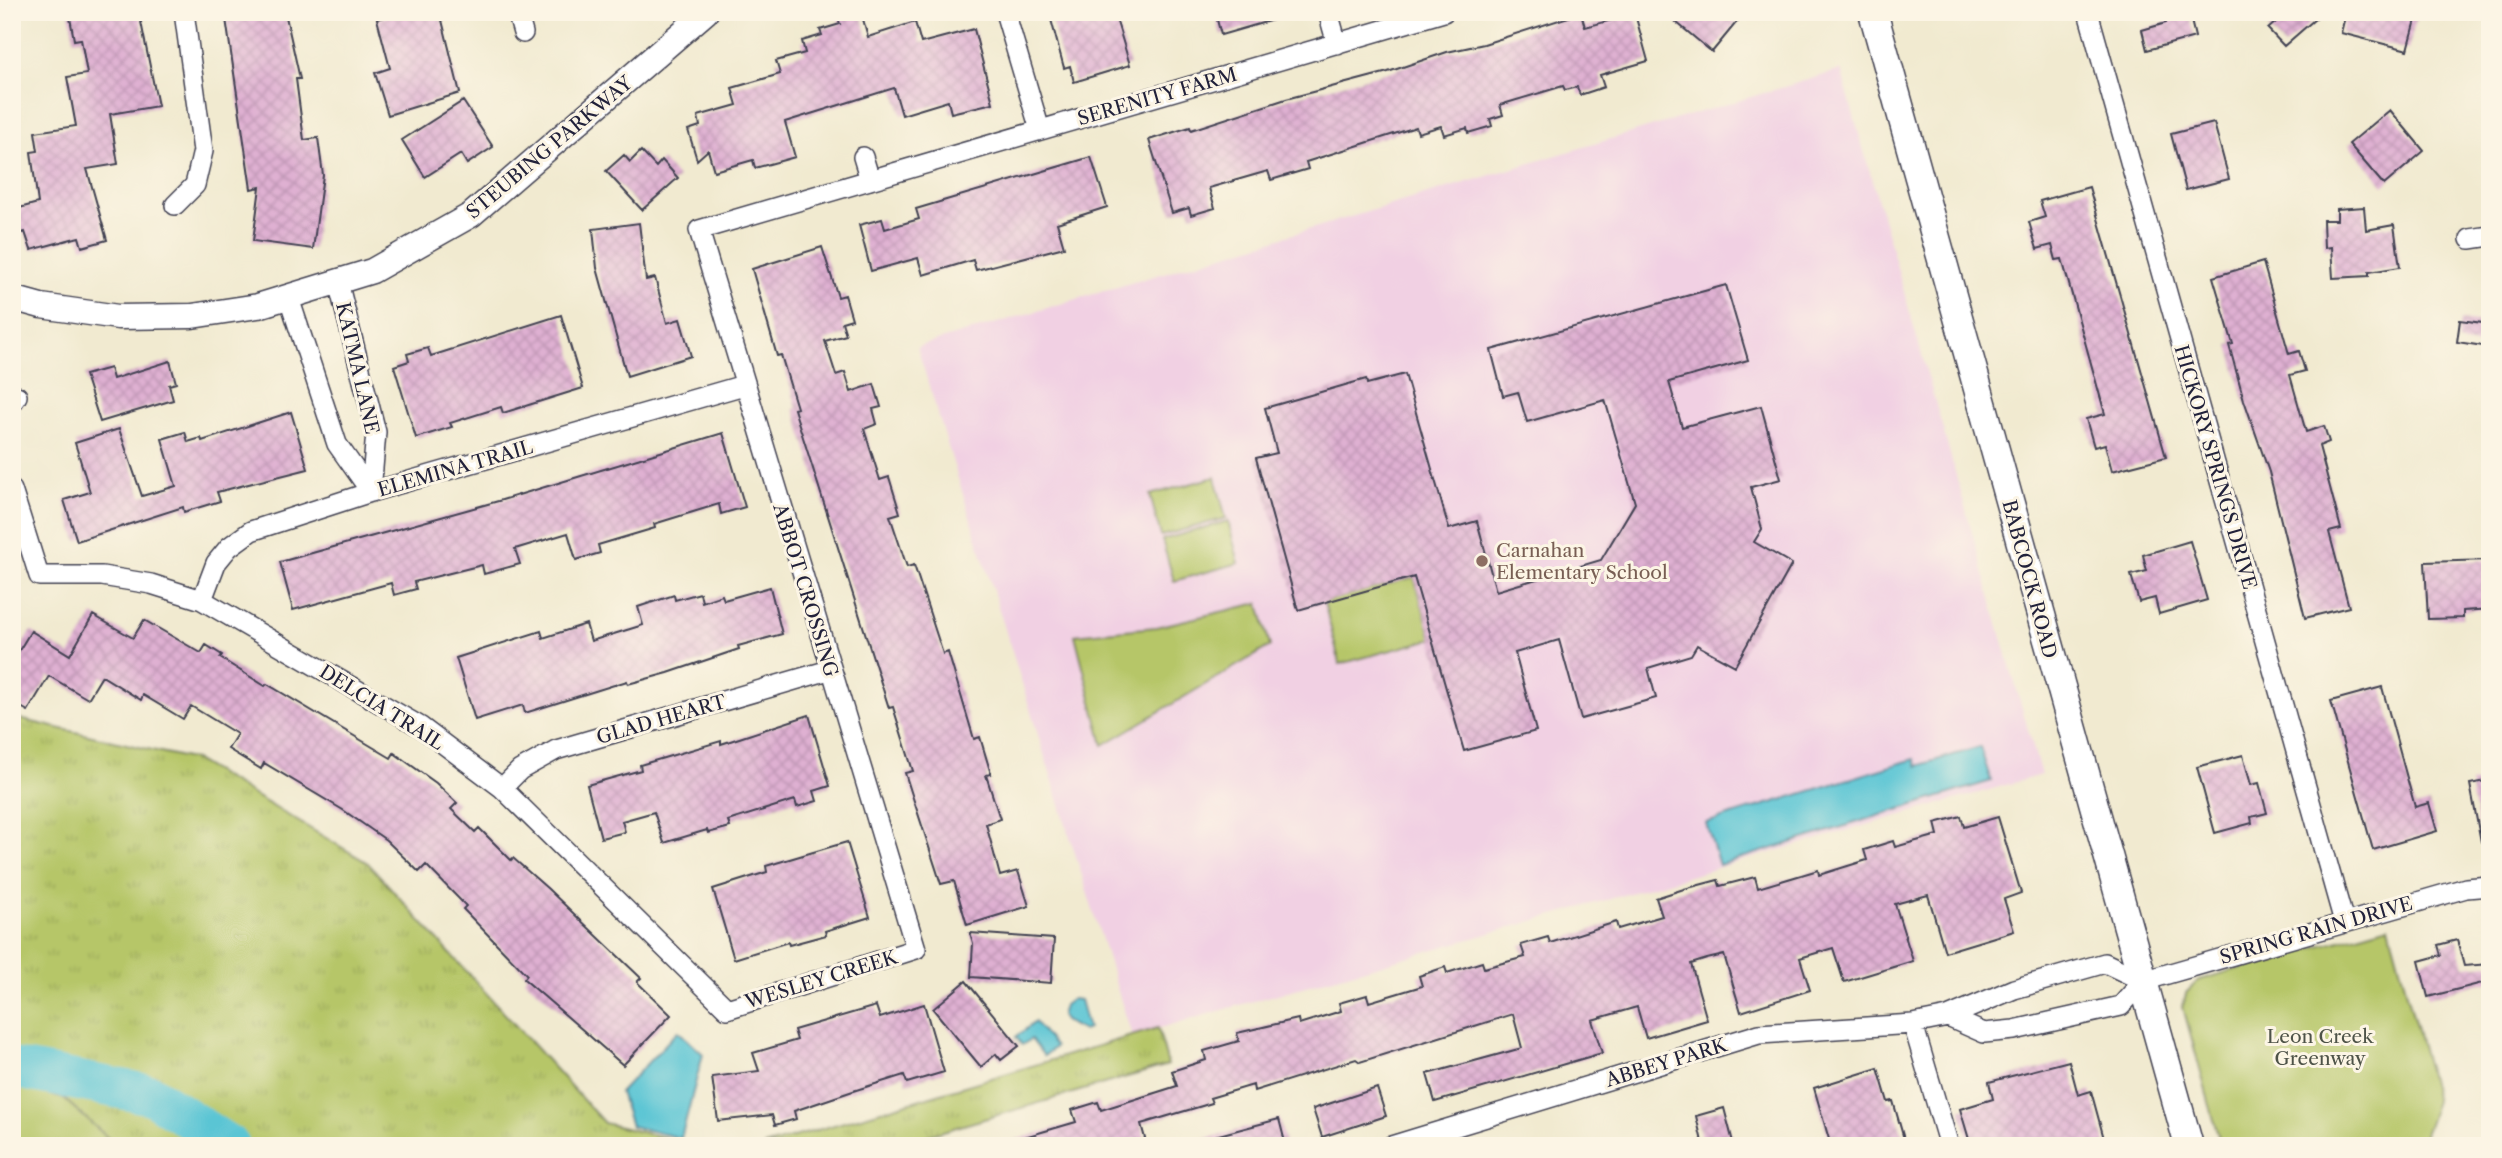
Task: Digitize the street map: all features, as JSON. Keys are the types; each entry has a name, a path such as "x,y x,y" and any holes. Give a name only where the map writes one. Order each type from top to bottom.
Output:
{"main road":[{"name":"BABCOCK ROAD","path":"1873,12 2189,1146"}],"street":[{"path":"175,205 195,185 203,150 184,12"},
{"path":"517,12 523,33"},
{"name":"STEUBING PARKWAY","path":"12,298 41,306 118,317 192,316 258,306 372,271 471,215 706,12"},
{"path":"1005,12 1040,131"},
{"path":"1328,12 1337,44"},
{"name":"SERENITY FARM","path":"698,230 1444,12"},
{"name":"HICKORY SPRINGS DRIVE","path":"2088,12 2344,922"},
{"path":"863,157 870,180"},
{"name":"ABBOT CROSSING","path":"698,230 916,949"},
{"name":"KATMA LANE","path":"338,282 376,432 370,492"},
{"name":"KATMA LANE","path":"289,298 337,443 370,492"},
{"name":"ELEMINA TRAIL","path":"202,600 216,563 229,547 251,531 370,492 744,385"},
{"name":"DELCIA TRAIL","path":"12,490 39,576 102,576 151,584 202,600 421,727 502,788 727,1009"},
{"name":"GLAD HEART","path":"502,788 520,770 556,750 830,670"},
{"name":"SPRING RAIN DRIVE","path":"2143,981 2466,888 2490,886"},
{"name":"WESLEY CREEK","path":"727,1009 916,949"},
{"name":"ABBEY PARK","path":"1391,1146 1759,1034 1913,1024 1948,1017 2014,989 2105,963 2143,981"},
{"path":"1948,1017 1984,1033 2014,1030 2121,1006 2143,981"},
{"path":"1913,1024 1949,1146"}],"shaded area":[{"name":"Carnahan Elementary School","path":"1841,70 2041,775 1132,1036 917,347"}],"green space":[{"path":"1215,477 1226,518 1161,536 1150,495"},
{"path":"1228,521 1239,563 1174,581 1162,540"},
{"path":"1414,577 1432,639 1340,664 1324,602"},
{"path":"1259,603 1270,646 1103,745 1075,635 1156,627"},
{"path":"12,719 195,760 368,863 604,1123 699,1146 117,1146 64,1099 12,1084"},
{"name":"Leon Creek Greenway","path":"2389,926 2436,1101 2420,1146 2221,1146 2183,1007 2186,993 2199,980"},
{"path":"1158,1028 1168,1065 892,1146 764,1146"},
{"path":"12,1084 64,1099 117,1146 12,1146"}],"water":[{"path":"1980,747 1991,781 1719,865 1706,823 1914,759 1917,766"},
{"path":"1072,999 1080,1000 1088,1029 1083,1031 1064,1021 1061,1016 1064,1005"},
{"path":"1035,1022 1055,1047 1044,1056 1031,1039 1022,1045 1016,1037"},
{"path":"678,1031 703,1054 681,1138 631,1126 620,1092"}],"building":[{"path":"69,12 139,12 158,106 110,114 118,164 87,169 107,240 82,247 79,237 31,250 25,232 18,234 12,210 38,203 31,152 38,151 35,132 76,126 67,77 87,74 81,39 74,40"},
{"path":"225,12 285,12 300,79 296,79 304,140 318,138 323,175 313,249 253,241 260,187 251,189"},
{"path":"399,12 440,12 460,93 388,115 375,73 390,68 377,19"},
{"path":"861,12 868,37 915,22 921,43 974,29 993,103 951,113 948,101 902,115 894,88 785,122 795,157 755,168 753,160 714,171 708,150 697,160 688,130 700,126 698,116 737,105 732,88 780,74 776,61 805,53 802,41 822,35 820,30 840,24 838,17"},
{"path":"1049,12 1114,12 1130,65 1074,82 1070,66 1064,68"},
{"path":"1215,12 1282,12 1283,17 1221,35"},
{"path":"1664,12 1745,12 1712,52"},
{"path":"2163,12 2189,12 2195,37 2147,50 2142,30 2166,23"},
{"path":"2270,12 2323,12 2284,46 2268,29 2277,21"},
{"path":"2346,12 2418,12 2408,50 2341,33"},
{"path":"1581,13 1585,27 1635,14 1648,61 1600,75 1604,87 1580,95 1577,87 1565,90 1563,86 1500,105 1503,115 1490,119 1492,126 1468,133 1467,128 1444,135 1441,126 1418,133 1416,127 1306,162 1308,169 1271,180 1268,171 1209,188 1215,208 1191,215 1189,208 1172,213 1149,140 1388,72 1447,52 1484,44"},
{"path":"463,101 493,147 467,164 461,154 425,177 402,140"},
{"path":"2390,110 2424,151 2384,185 2349,144"},
{"path":"2214,123 2229,179 2186,190 2171,134"},
{"path":"641,151 656,167 662,160 678,178 642,210 606,171 624,155 630,162"},
{"path":"1091,157 1107,207 1057,223 1064,247 976,270 973,260 923,275 918,258 871,271 859,225 882,219 885,229 919,219 916,209"},
{"path":"2089,187 2166,457 2112,471 2105,444 2094,447 2086,419 2105,414 2062,259 2056,260 2052,245 2037,249 2029,222 2045,217 2040,201"},
{"path":"2364,207 2366,230 2394,225 2400,267 2369,272 2369,276 2333,278 2331,247 2324,248 2323,220 2337,220 2337,209"},
{"path":"639,223 646,280 655,278 667,323 680,319 691,356 627,376 597,268 593,229"},
{"path":"822,247 838,297 845,295 852,319 842,322 846,335 825,341 836,375 845,372 851,392 874,384 881,407 873,409 877,424 864,429 880,480 889,477 900,513 890,516 907,567 914,565 943,654 948,652 974,739 980,737 991,774 986,775 1000,819 986,824 1000,876 1018,871 1029,906 967,925 954,881 941,884 905,773 913,771 893,707 889,708 752,269"},
{"path":"2263,262 2289,354 2299,351 2305,371 2290,375 2306,432 2324,426 2329,442 2319,446 2341,529 2329,532 2349,607 2305,618 2269,472 2244,400 2229,345 2233,344 2213,277"},
{"path":"1726,285 1748,360 1669,382 1682,427 1761,406 1781,479 1751,487 1762,529 1754,542 1792,564 1735,666 1697,645 1691,655 1648,668 1656,698 1581,719 1559,640 1515,653 1536,731 1464,751 1414,577 1298,610 1256,458 1277,453 1265,408 1366,379 1367,384 1405,374 1449,529 1477,521 1496,591 1601,560 1635,503 1605,400 1527,422 1518,392 1503,396 1491,350"},
{"path":"561,315 583,388 503,413 501,407 450,423 452,427 416,438 394,366 409,361 407,354 428,348 431,356"},
{"path":"2460,320 2490,324 2490,347 2457,342"},
{"path":"170,361 176,383 169,385 173,400 100,422 85,375 110,368 113,379"},
{"path":"291,412 308,469 217,492 220,501 184,512 183,507 77,541 64,500 90,492 75,443 119,429 142,496 176,486 162,439 185,432 188,442 201,438 202,441"},
{"path":"723,433 745,507 721,514 719,504 654,524 655,528 598,545 600,553 576,560 568,533 515,549 520,564 484,574 482,565 414,582 416,589 394,595 391,583 293,610 280,562 502,500"},
{"path":"2190,541 2207,600 2159,614 2155,598 2139,602 2131,575 2147,571 2143,555"},
{"path":"2490,560 2490,609 2463,611 2463,618 2428,619 2425,562"},
{"path":"770,587 782,634 738,646 739,649 668,673 628,684 627,681 525,713 523,705 475,720 456,658 541,631 543,638 586,624 591,641 643,625 638,607 674,595 675,600 700,593 702,602 722,595 724,600"},
{"path":"93,615 133,638 144,620 201,653 206,645 222,655 220,658 265,686 267,684 391,758 394,753 436,783 457,803 451,809 475,832 479,828 511,860 513,858 548,889 641,978 637,982 671,1015 623,1065 524,979 527,975 463,909 466,906 426,865 419,872 386,840 343,810 264,763 261,769 228,749 237,734 191,706 183,719 143,695 141,700 102,676 88,699 49,676 28,711 12,702 12,662 31,631 70,655"},
{"path":"2382,687 2415,807 2429,803 2437,831 2373,850 2331,701"},
{"path":"809,715 830,786 814,791 817,801 797,807 795,800 728,821 730,827 708,833 707,830 664,843 654,812 622,821 625,832 601,838 587,785 641,770 640,765 721,741 721,744"},
{"path":"2243,755 2251,785 2259,783 2267,813 2251,817 2252,823 2215,833 2197,767"},
{"path":"2490,780 2490,841 2481,842 2470,784"},
{"path":"1961,816 1964,827 1998,817 2021,893 2004,899 2014,931 1945,952 1928,895 1895,904 1913,961 1844,982 1833,948 1800,958 1810,990 1741,1012 1724,955 1707,959 1691,964 1707,1020 1646,1038 1637,1007 1592,1020 1602,1053 1435,1102 1427,1074 1522,1048 1513,1014 1360,1062 1356,1059 1254,1091 1253,1085 1210,1098 1212,1103 1141,1124 1147,1146 1012,1146 1011,1141 1076,1122 1072,1110 1098,1102 1101,1110 1177,1086 1172,1071 1206,1060 1204,1051 1239,1041 1237,1033 1298,1019 1299,1024 1341,1011 1339,1003 1367,995 1369,1002 1422,986 1419,976 1445,967 1447,973 1482,962 1484,968 1525,957 1521,945 1548,937 1550,943 1616,922 1618,929 1662,916 1656,898 1684,889 1718,880 1720,886 1755,877 1758,888 1818,870 1819,875 1867,860 1864,850 1893,841 1895,847 1938,835 1935,823"},
{"path":"847,842 870,917 825,931 826,935 789,945 788,942 734,959 713,889 767,872 766,866"},
{"path":"970,933 1054,939 1051,983 971,977 973,943"},
{"path":"2457,940 2464,966 2490,964 2490,981 2428,997 2419,961 2441,955 2438,945"},
{"path":"966,981 1019,1046 1001,1060 996,1054 981,1067 933,1009"},
{"path":"924,1004 944,1072 907,1083 904,1075 794,1111 796,1119 775,1125 772,1115 718,1121 712,1077 759,1071 753,1053 797,1040 794,1030 876,1006 880,1018"},
{"path":"2069,1061 2078,1095 2091,1091 2106,1146 1971,1146 1960,1109 1993,1099 1989,1082"},
{"path":"1878,1068 1888,1102 1893,1101 1906,1146 1831,1146 1814,1088"},
{"path":"1377,1088 1386,1116 1322,1137 1313,1109"},
{"path":"1724,1108 1734,1146 1703,1146 1696,1116"},
{"path":"1279,1119 1286,1146 1201,1146 1200,1140"}],"waterway":[{"path":"12,1068 152,1095 230,1146"}],"place":[{"name":"Carnahan Elementary School","path":"1482,561"}]}
